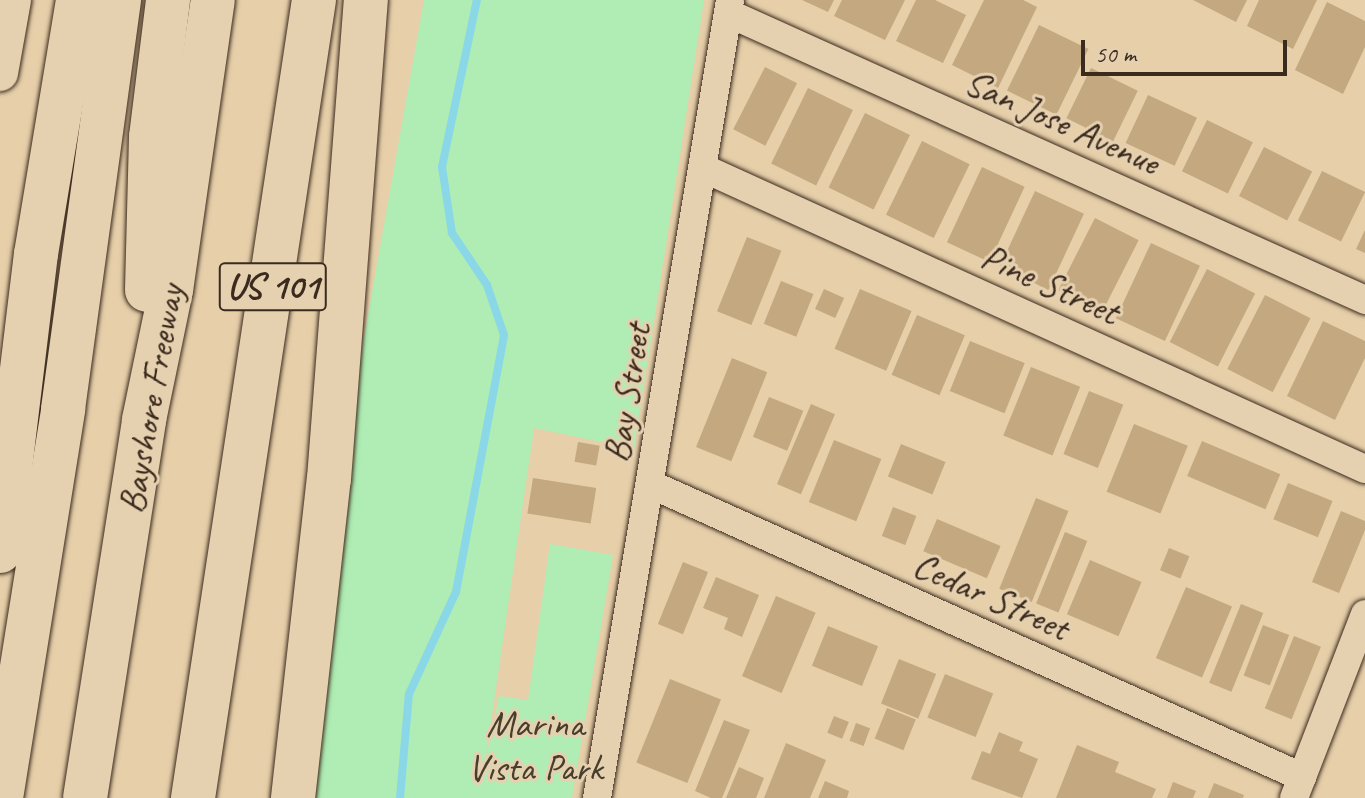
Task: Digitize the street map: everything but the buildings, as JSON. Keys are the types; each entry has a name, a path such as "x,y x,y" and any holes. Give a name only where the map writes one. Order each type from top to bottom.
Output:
{"highway":[{"path":"0,551 36,254 78,0"},
{"path":"1,798 63,409 119,0"},
{"path":"144,420 151,137 168,0"},
{"name":"Bayshore Freeway","path":"85,798 144,420 171,290 213,0"},
{"name":"US 101","path":"193,798 314,0"},
{"path":"293,798 329,479 366,0"},
{"path":"0,512 8,466"},
{"path":"214,798 229,574"}],"street":[{"path":"0,73 13,0"},
{"name":"Bay Street","path":"597,798 729,7"},
{"name":"San Jose Avenue","path":"729,7 1365,300"},
{"name":"Pine Street","path":"703,168 1365,469"},
{"name":"Cedar Street","path":"650,484 1298,787"},
{"path":"1298,787 1365,614"}],"green space":[{"name":"Marina Vista Park","path":"424,0 704,0 634,449 534,428 485,763 499,696 528,700 550,544 613,555 572,798 282,798"}],"waterway":[{"path":"400,798 409,694 456,592 504,335 487,285 452,233 442,167 477,0"}]}
